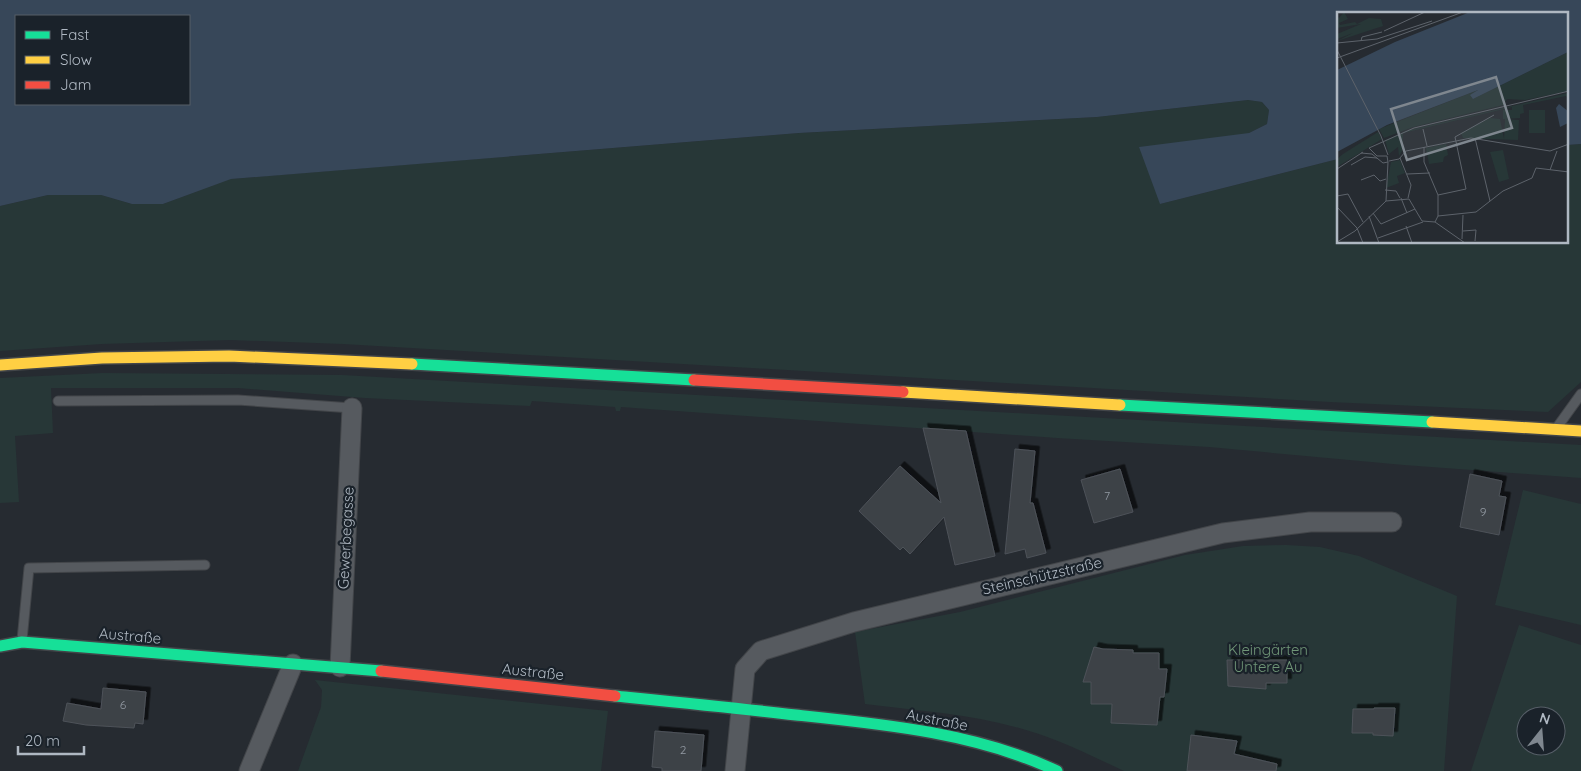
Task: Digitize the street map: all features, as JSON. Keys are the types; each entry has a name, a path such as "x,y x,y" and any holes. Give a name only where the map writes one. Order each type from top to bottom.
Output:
{"main road":[{"path":"0,365 102,358 229,356 342,360 1581,431"},
{"name":"Austraße","path":"0,646 22,642 340,667 740,708 902,728 966,741 1023,764 1057,771"}],"street":[{"name":"Gewerbegasse","path":"340,667 352,408"},
{"name":"Steinschützstraße","path":"735,771 745,669 761,651 854,622 1223,533 1310,522 1392,522"},
{"path":"249,771 293,664"}],"lane":[{"path":"1556,429 1581,394"},
{"path":"58,401 238,400 352,408"},
{"path":"22,642 29,568 205,565"}],"green space":[{"path":"1248,100 1262,102 1269,110 1267,124 1249,133 1160,204 1337,159 1337,244 1568,244 1568,145 1581,144 1581,382 1548,412 1330,402 343,344 230,340 102,344 0,351 0,206 48,195 101,195 132,204 163,204 230,179 799,133 1097,117"},
{"path":"103,373 342,375 1581,445 1581,478 1404,465 1209,447 621,407 620,411 616,411 615,407 532,401 530,406 365,398 238,388 51,388 53,433 15,436 19,502 0,503 0,378"},
{"path":"1523,490 1581,504 1581,625 1495,605"},
{"name":"Kleingärten Untere Au","path":"1286,545 1320,547 1359,556 1457,596 1444,771 1124,771 1076,749 1026,730 986,720 865,704 855,632 960,612 1185,555 1243,546"},
{"path":"1519,625 1581,645 1581,771 1471,771"},
{"path":"315,680 608,711 601,771 298,771 321,707 322,690"}],"water":[{"path":"0,0 1581,0 1581,144 1568,145 1568,12 1337,12 1337,159 1160,204 1139,147 1249,133 1267,124 1269,110 1262,102 1248,100 1097,117 799,133 231,179 163,204 132,204 101,195 48,195 0,206"}],"building":[{"path":"923,428 966,431 995,556 955,565 944,517 910,554 903,547 900,550 859,511 900,466 941,503"},
{"path":"1015,449 1035,451 1030,503 1033,503 1046,553 1027,558 1025,549 1005,554"},
{"path":"1120,469 1133,512 1094,523 1081,480"},
{"path":"1470,474 1502,481 1499,496 1506,497 1499,535 1460,527"},
{"path":"1094,647 1133,650 1133,653 1159,653 1159,669 1167,669 1164,697 1160,697 1157,725 1111,723 1112,704 1091,704 1091,682 1083,682"},
{"path":"1227,660 1287,660 1287,683 1266,683 1266,689 1228,686"},
{"path":"103,688 146,692 143,724 135,723 134,728 86,725 63,721 67,703 101,709"},
{"path":"1395,708 1393,736 1373,735 1373,733 1352,733 1353,709"},
{"path":"655,731 704,735 701,771 662,771 662,768 652,767"},
{"path":"1191,735 1237,741 1234,754 1277,764 1276,771 1187,771"}],"traffic: fast":[{"path":"412,364 694,380"},
{"path":"1120,405 1432,422"},
{"path":"0,646 22,642 381,671"},
{"path":"615,696 862,722 929,732 995,747 1057,771"}],"traffic: slow":[{"path":"0,365 102,358 229,356 412,364"},
{"path":"903,392 1120,405"},
{"path":"1432,422 1581,431"}],"traffic: jam":[{"path":"694,380 903,392"},
{"path":"381,671 615,696"}]}
